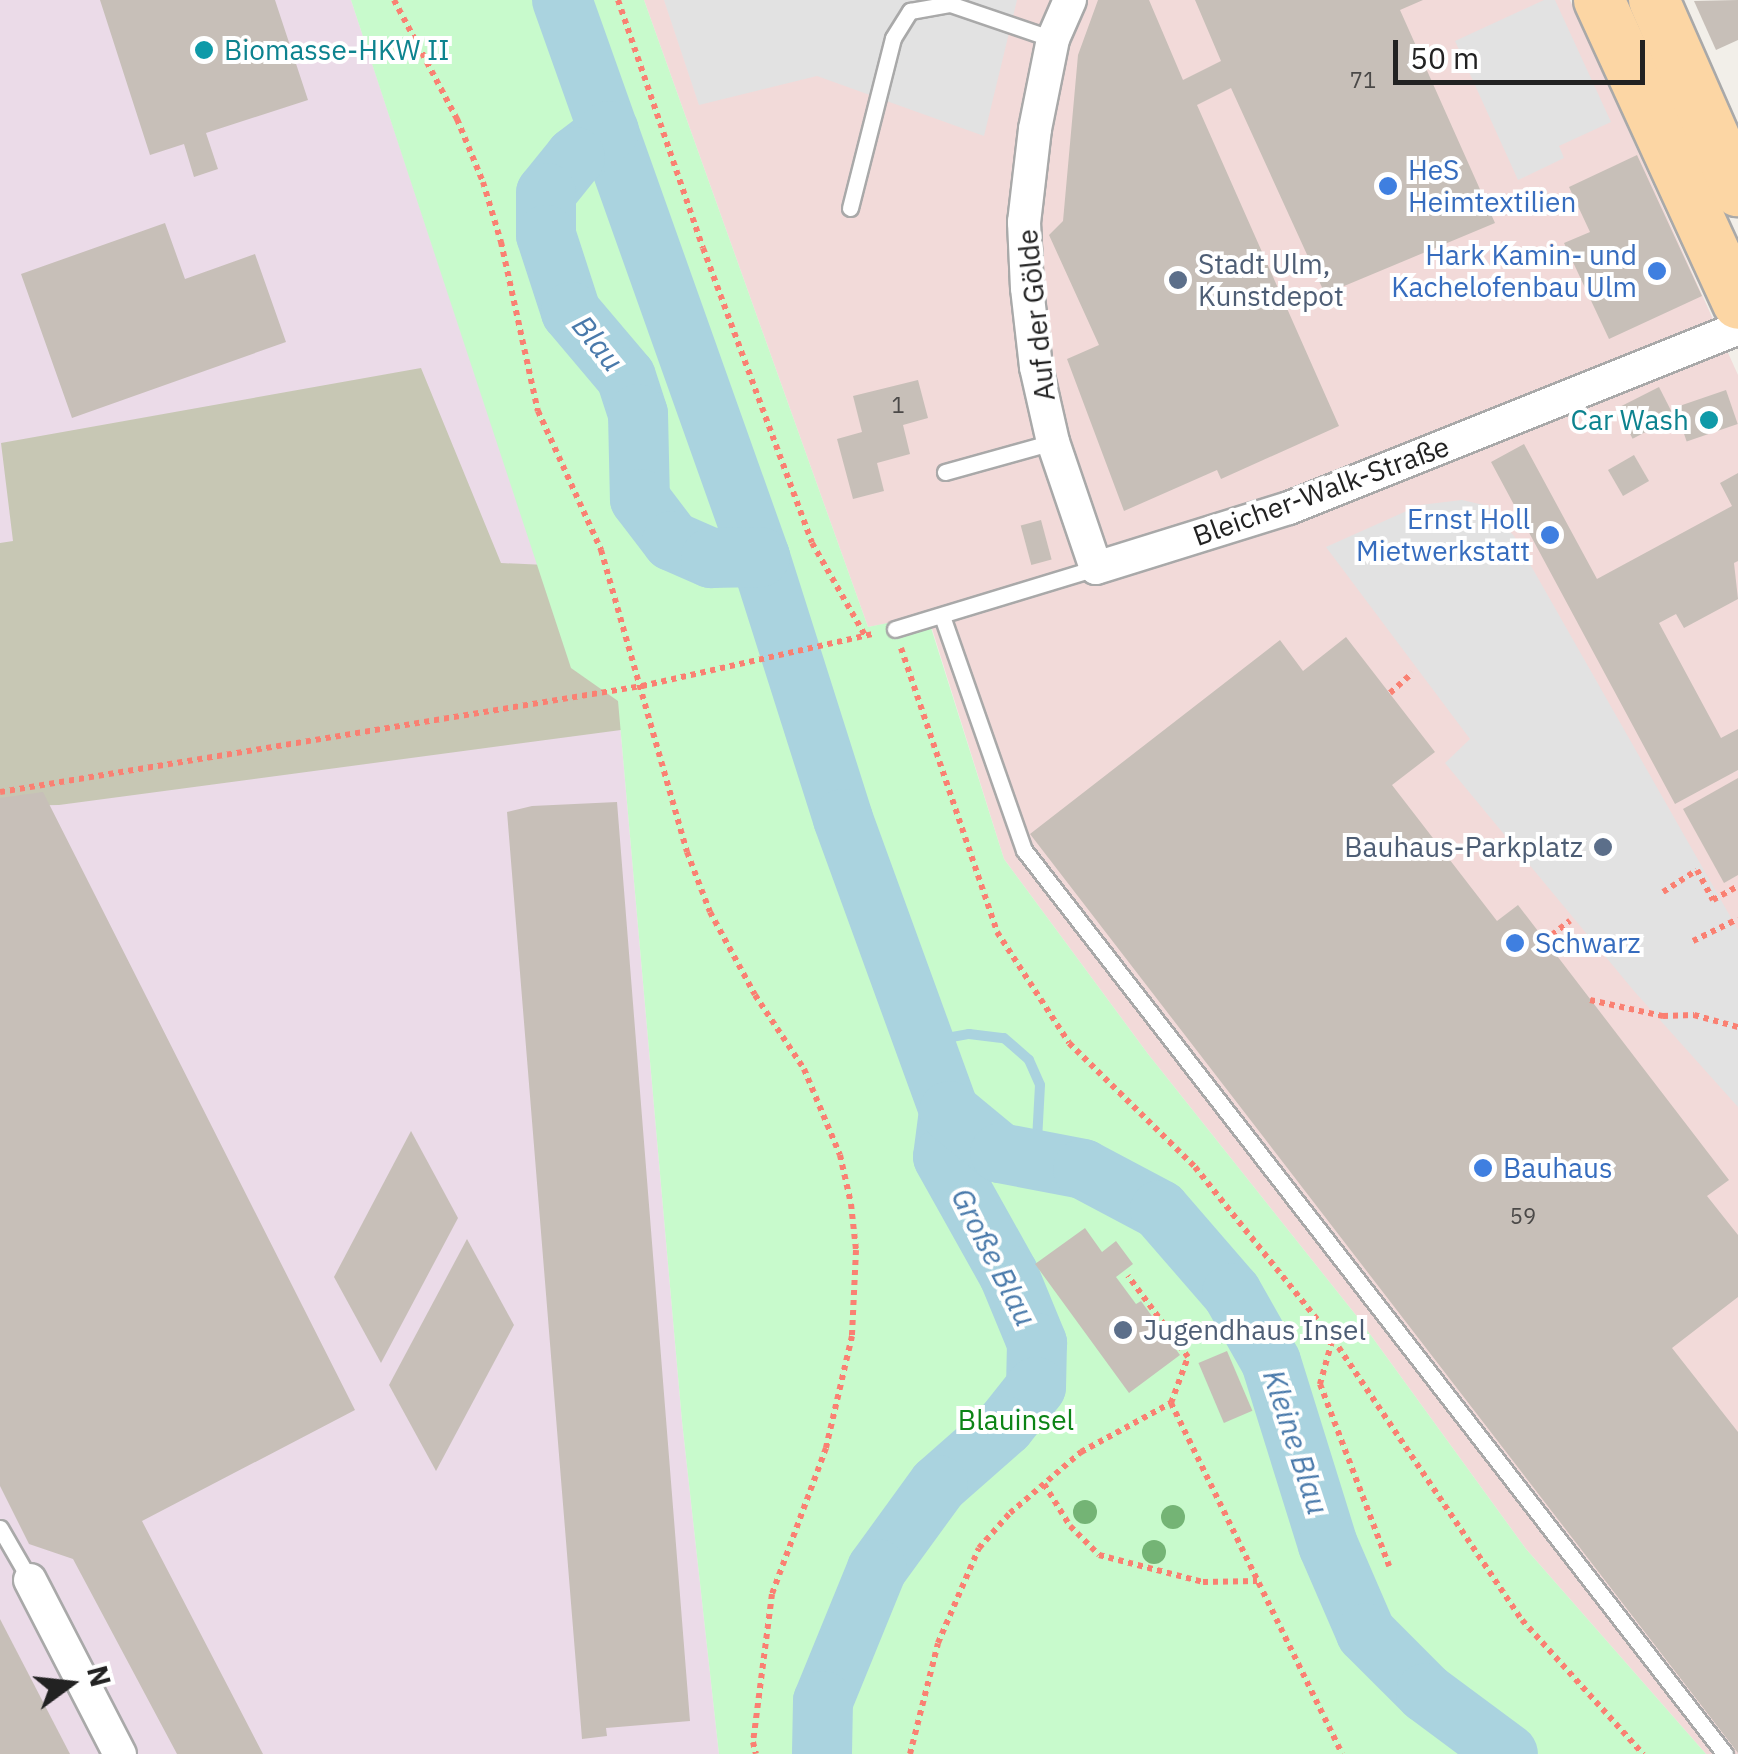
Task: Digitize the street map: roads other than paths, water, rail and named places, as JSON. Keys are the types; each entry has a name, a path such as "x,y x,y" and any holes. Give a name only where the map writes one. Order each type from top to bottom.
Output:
{"main road":[{"path":"1600,0 1738,304"},
{"path":"1654,0 1738,191"}],"street":[{"name":"Auf der Gölde","path":"1070,0 1053,40 1034,129 1024,222 1036,367 1053,442 1096,568"},
{"name":"Bleicher-Walk-Straße","path":"1096,568 1289,508 1738,328"},
{"path":"30,1580 120,1754"}],"lane":[{"path":"850,208 893,38 910,11 950,4 1053,40"},
{"path":"945,472 1053,442"},
{"name":"Bleicher-Walk-Straße","path":"895,629 1096,568"},
{"path":"942,616 1024,850 1724,1754"},
{"path":"0,1528 30,1580"}],"waterway":[{"name":"Blau","path":"562,0 760,557 843,819 949,1111 943,1157 1009,1275 1037,1343 1036,1387 1005,1426 938,1485 877,1569 823,1701 822,1754"},
{"name":"Blau","path":"609,131 575,157 546,193 546,235 571,312 626,377 638,414 640,499 672,541 711,558 760,557"},
{"name":"Blau","path":"924,1042 969,1034 1004,1038 1029,1060 1040,1085 1036,1160"},
{"name":"Kleine Blau","path":"949,1111 1000,1153 1083,1169 1160,1210 1232,1293 1271,1362 1328,1545 1366,1633 1426,1693 1508,1754"}],"place":[{"name":"Biomasse-HKW II","path":"204,50"},
{"name":"HeS Heimtextilien","path":"1388,186"},
{"name":"Hark Kamin- und Kachelofenbau Ulm","path":"1657,271"},
{"name":"Stadt Ulm, Kunstdepot","path":"1178,280"},
{"name":"Car Wash","path":"1709,420"},
{"name":"Ernst Holl Mietwerkstatt","path":"1550,535"},
{"name":"Bauhaus-Parkplatz","path":"1603,847"},
{"name":"Schwarz","path":"1515,943"},
{"name":"Bauhaus","path":"1483,1168"},
{"name":"Jugendhaus Insel","path":"1123,1330"}],"water label":[{"name":"Große Blau","path":"994,1257"}],"park label":[{"name":"Blauinsel","path":"1016,1420"}]}
